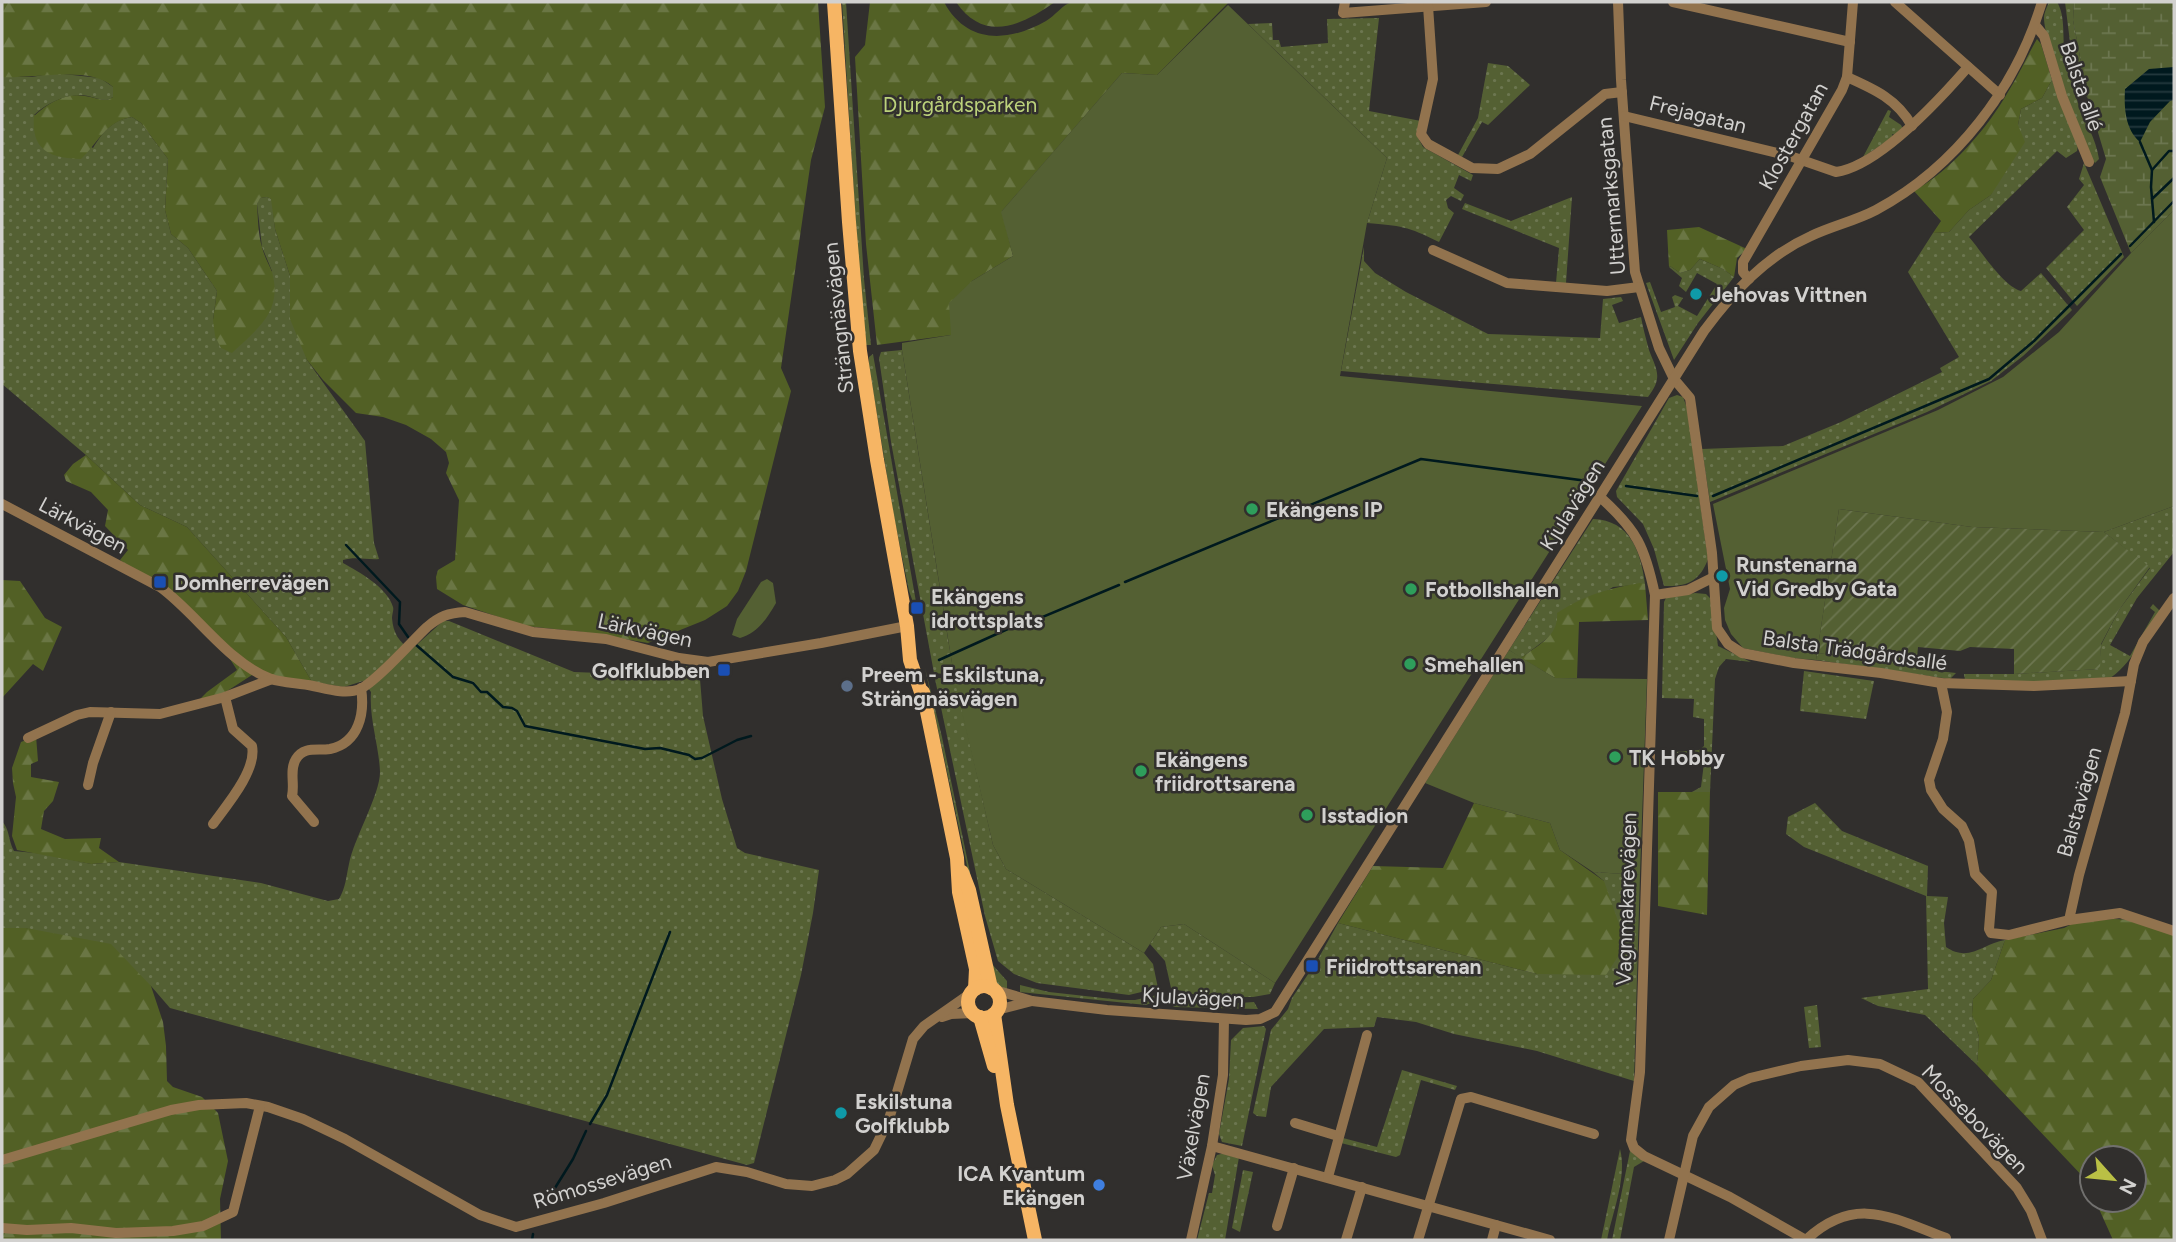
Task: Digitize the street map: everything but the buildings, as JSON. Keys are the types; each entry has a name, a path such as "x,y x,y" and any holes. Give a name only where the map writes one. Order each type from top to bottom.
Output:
{"main road":[{"name":"Strängnäsvägen","path":"834,2 860,351 877,460 907,626 912,669 923,698 957,858 969,890 993,989"},
{"name":"Strängnäsvägen","path":"957,858 959,892 976,969 973,991"},
{"path":"983,986 993,989 1000,1002 986,1014 969,1006 973,991 983,986"},
{"path":"986,1014 1035,1240"}],"street":[{"path":"1344,8 1486,2"},
{"name":"Uttermarksgatan","path":"1618,2 1635,272 1659,348 1674,379"},
{"path":"1673,2 1850,41"},
{"name":"Klostergatan","path":"1749,279 1743,272 1743,262 1835,105 1847,77 1853,2"},
{"path":"1895,2 2000,95"},
{"name":"Kjulavägen","path":"993,989 1032,1001 1224,1020 1260,1019 1269,1016 1282,1004 1406,803 1720,310 1749,279 1784,250 1808,237 1874,211 1924,177 1948,155 2000,95 2014,72 2042,2"},
{"path":"1429,6 1433,79 1430,103 1421,134 1428,144 1472,168 1498,169 1530,154 1605,94 1622,92"},
{"name":"Balsta allé","path":"2035,25 2044,36 2062,96 2089,162"},
{"path":"1847,77 1897,104 1912,125 1942,97 1968,67"},
{"name":"Frejagatan","path":"1624,116 1803,160 1828,171 1843,172 1885,147 1912,125"},
{"path":"1433,250 1507,283 1607,291 1639,287"},
{"name":"Balsta Trädgårdsallé","path":"1674,379 1690,398 1714,577 1717,628 1721,637 1734,649 1770,659 1941,683 2034,686 2131,681"},
{"name":"Vagnmakarevägen","path":"1600,497 1619,514 1641,543 1655,595 1640,1072 1631,1140 1634,1148 1644,1156 1763,1214 1806,1240"},
{"name":"Lärkvägen","path":"2,504 160,587 182,604 243,662 272,679 346,691 361,688 432,622 454,612 465,612 533,632 606,639 708,662 907,626"},
{"path":"1655,595 1688,590 1714,577"},
{"name":"Balstavägen","path":"2069,920 2143,642 2174,598"},
{"path":"28,738 77,715 90,712 160,714 225,697 272,679"},
{"path":"1941,683 1947,712 1943,739 1929,780 1931,790 1943,809 1962,826 1969,841 1975,874 1992,892 1989,929 1992,933 2002,936 2069,920 2120,913 2174,931"},
{"path":"314,822 292,796 296,757 307,749 335,747 352,735 363,713 361,688"},
{"path":"213,824 242,781 253,759 252,746 233,729 225,697"},
{"path":"88,785 111,712"},
{"name":"Römossevägen","path":"2,1160 171,1110 227,1103 260,1106 324,1128 480,1214 516,1227 604,1203 716,1167 731,1168 797,1186 811,1186 835,1181 855,1168 874,1150 889,1119 913,1040 924,1026 973,991"},
{"name":"Kjulavägen","path":"937,1018 951,1014 986,1014 1032,1001"},
{"name":"Växelvägen","path":"1191,1240 1212,1146 1223,1075 1224,1020"},
{"path":"1328,1177 1367,1035"},
{"name":"Mossebovägen","path":"1669,1240 1693,1136 1709,1107 1734,1085 1750,1078 1801,1066 1848,1060 1880,1064 1918,1082 2025,1199 2042,1240"},
{"path":"1418,1240 1458,1104 1466,1097 1594,1133"},
{"path":"2,1228 71,1228 116,1233 173,1231 203,1226 233,1212 260,1106"},
{"path":"1295,1123 1338,1136"},
{"path":"1212,1146 1550,1240"},
{"path":"1277,1226 1294,1168"},
{"path":"1346,1240 1362,1187"},
{"path":"1806,1240 1837,1220 1851,1215 1872,1213 1882,1214 1946,1238"},
{"path":"1492,1240 1496,1225"}],"green space":[{"path":"2,2 818,2 825,107 811,160 781,368 791,391 746,571 738,591 727,606 705,620 648,643 526,626 463,605 437,589 438,570 455,560 459,500 446,473 449,463 446,452 431,439 406,425 383,417 356,413 307,360 290,319 290,276 275,229 271,199 260,198 257,204 260,237 275,286 274,298 266,318 232,353 221,348 215,336 213,320 217,291 188,248 171,234 165,210 168,159 141,123 132,117 115,123 81,159 60,157 44,150 36,137 34,116 64,97 78,95 107,100 113,97 113,87 91,76 2,77"},
{"path":"842,2 846,2 864,279 871,345 866,345 860,292"},
{"name":"Djurgårdsparken","path":"870,2 944,2 964,26 990,36 1004,36 1046,21 1072,2 1229,2 1157,75 1122,73 1002,211 1013,256 972,281 951,335 877,345 866,244 855,57 865,45"},
{"path":"956,2 1055,2 1016,23 991,26 978,23"},
{"path":"2049,2 2057,2 2062,14 2065,55 2078,103 2098,152 2099,159 2095,163 2073,115 2050,48 2044,18"},
{"path":"2065,2 2074,2 2073,20 2088,99 2078,82"},
{"path":"2074,2 2174,2 2174,210 2131,253 2100,177 2106,159 2088,99 2073,20"},
{"name":"Ekängens IP","path":"1228,5 1387,158 1367,223 1340,376 1642,406 1275,983 1184,924 1161,927 1144,953 1006,869 993,845 955,682 902,350 902,343 951,335 949,303 972,281 1013,256 1001,212 1122,73 1157,75"},
{"path":"1379,18 1369,111 1421,121 1416,134 1423,147 1473,175 1471,181 1459,175 1454,188 1464,195 1461,201 1451,196 1446,200 1448,208 1454,213 1439,242 1404,228 1367,223 1387,158 1248,24 1272,23 1273,40 1279,40 1281,47 1328,43 1327,19"},
{"path":"2037,39 2052,80 2042,98 2021,109 2018,125 2025,142 1991,195 1969,210 1949,232 1933,233 1941,221 1914,191 1941,172 1979,134 2012,86"},
{"path":"1488,63 1508,66 1530,85 1488,125 1482,122 1462,157 1458,155 1478,118"},
{"path":"54,73 100,78 113,87 113,97 107,100 83,95 67,97 34,115 93,148 109,128 132,117 141,123 168,159 165,210 171,234 188,248 217,291 213,320 272,271 262,247 257,204 259,198 272,199 275,229 290,276 290,299 307,360 365,441 374,543 379,559 352,558 343,560 343,563 372,581 385,593 393,607 392,618 397,637 403,644 411,650 443,621 449,621 574,672 600,673 622,667 696,668 700,679 703,716 722,799 737,848 745,853 819,870 801,975 754,1163 747,1165 170,1008 151,986 26,928 2,928 2,821 14,851 45,854 91,864 119,862 261,883 328,901 339,899 352,854 376,792 380,772 371,712 371,692 363,681 344,687 312,682 286,637 187,527 140,505 2,384 2,77 32,77"},
{"path":"2052,80 2078,145 2077,151 2066,158 2057,151 1969,237 2000,276 2014,288 2021,291 2041,273 2072,310 2023,356 1991,381 1927,412 1710,502 1702,449 1783,446 1841,422 1942,372 1940,368 1959,357 1908,272 1933,233 1949,232 1969,210 1991,195 2018,125 2021,109 2042,98"},
{"path":"1888,110 1891,111 1889,117 1903,129 1895,135 1892,134 1893,137 1863,157"},
{"path":"2084,163 2124,257 2077,306 2046,268 2084,230 2067,207 2084,185 2079,179"},
{"path":"1572,197 1566,283 1556,283 1559,248 1462,209 1465,203 1511,221"},
{"path":"2174,210 2174,506 2104,532 1972,527 1839,509 1816,660 1743,648 1731,634 1725,620 1724,608 1730,589 1713,504 1938,410 2003,377 2059,332"},
{"path":"1699,227 1747,249 1737,258 1734,277 1700,259 1690,270 1680,273 1669,267 1667,230"},
{"path":"1364,247 1364,261 1375,273 1488,334 1600,338 1603,299 1621,297 1623,301 1612,305 1619,323 1641,317 1656,369 1656,384 1648,397 1341,371"},
{"path":"1700,259 1734,277 1698,323 1674,360 1646,283 1650,282 1661,312 1675,307 1672,297 1675,295 1683,298 1678,306 1697,316 1717,284 1697,273 1686,292 1679,286 1682,278 1669,267 1680,273 1690,270"},
{"path":"902,350 954,675 934,673 891,442 879,358 881,352"},
{"path":"873,354 916,602 913,602 909,591 893,512 869,366 869,357"},
{"path":"1677,395 1683,397 1687,408 1708,559 1701,573 1692,581 1664,586 1654,549 1643,524 1617,497 1616,491 1669,398"},
{"path":"86,455 140,505 187,527 286,637 312,682 252,675 221,695 198,701 237,670 226,653 199,623 169,596 120,560 128,550 105,526 108,510 91,492 66,481 64,475"},
{"path":"2174,506 2174,552 2137,598 2110,645 2130,656 2155,612 2150,608 2153,604 2160,611 2130,658 2116,674 2108,679 2041,682 1965,680 1964,674 2099,669 2101,645 2119,610 2150,568 2104,532"},
{"path":"1839,509 1972,527 2104,532 2150,567 2119,610 2101,644 2100,669 2014,674 2014,649 1970,647 1960,651 1918,647 1916,669 1910,668 1910,664 1817,653"},
{"path":"1593,519 1616,525 1625,532 1637,550 1645,584 1613,587 1558,623 1553,634 1521,658 1509,650"},
{"path":"767,579 773,583 776,603 773,609 752,633 740,638 732,635 737,619 761,582"},
{"path":"2,580 20,581 45,618 62,627 43,671 33,664 2,698"},
{"path":"1645,584 1648,620 1579,622 1577,678 1555,678 1521,658 1551,634 1557,621 1557,613 1596,594"},
{"path":"1706,594 1711,599 1718,646 1751,662 1726,659 1719,667 1715,679 1710,792 1690,793 1701,787 1704,763 1696,757 1677,758 1676,752 1699,750 1704,746 1704,719 1693,717 1694,699 1662,698 1664,602 1666,598"},
{"path":"1509,650 1555,678 1647,679 1640,875 1593,872 1560,850 1550,823 1474,803 1425,783"},
{"path":"1817,653 1910,664 1911,668 1956,673 1950,679 1816,660"},
{"path":"925,668 984,940 991,963 1007,981 1007,989 999,987 991,979"},
{"path":"1804,671 1874,681 1866,719 1800,711"},
{"path":"955,678 993,845 1006,869 1144,953 1153,964 1158,988 1129,995 1037,983 1014,974 998,961 985,916 935,679"},
{"path":"36,736 38,761 31,764 31,777 59,782 53,801 44,811 41,829 65,839 101,838 99,848 119,862 91,864 17,850 12,836 16,797 12,768 21,742"},
{"path":"1658,792 1710,792 1707,915 1658,906"},
{"path":"1474,803 1550,823 1560,850 1604,881 1626,944 1606,975 1537,974 1338,923 1373,866 1443,868"},
{"path":"1815,803 1842,831 1928,866 1927,896 1948,897 1944,923 1946,947 1969,953 2005,940 1991,980 1973,999 1972,1015 1979,1037 1977,1065 1925,1015 1878,1006 1861,998 1928,989 1926,896 1804,847 1786,834 1788,817"},
{"path":"1593,872 1640,875 1634,1081 1537,1051 1454,1034 1416,1022 1377,1017 1374,1027 1324,1029 1271,1087 1266,1117 1253,1113 1271,1030 1288,1009 1338,923 1537,974 1604,881"},
{"path":"2135,920 2174,935 2174,1240 2113,1240 2101,1214 2148,1214 2148,1144 2078,1144 2078,1171 1977,1065 1979,1037 1972,1015 1973,999 1991,980 2005,940 2064,928 2076,922"},
{"path":"1184,924 1275,983 1270,994 1253,997 1203,997 1171,988 1165,961 1150,944 1161,927"},
{"path":"2,928 26,928 111,944 151,986 163,1022 167,1081 173,1087 202,1097 218,1113 228,1161 220,1199 221,1240 2,1240"},
{"path":"1020,985 1049,992 1121,1000 1157,995 1146,1005 1020,992"},
{"path":"1169,994 1211,1002 1254,1002 1258,1009 1174,1007 1169,1001"},
{"path":"1817,1005 1821,1047 1809,1048 1804,1007"},
{"path":"1264,1026 1266,1029 1242,1146 1222,1142 1219,1134 1229,1079 1231,1040 1243,1028"},
{"path":"1402,1070 1457,1086 1455,1090 1421,1080 1400,1155 1396,1157 1341,1143 1343,1138 1377,1147"},
{"path":"1620,1149 1622,1170 1619,1192 1607,1240 1601,1240"},
{"path":"1630,1151 1644,1161 1634,1167 1620,1240 1612,1240"},
{"path":"1225,1153 1239,1157 1225,1240 1197,1240 1209,1193 1212,1193 1215,1175 1212,1165 1217,1155"},
{"path":"1243,1170 1253,1172 1240,1232 1232,1228"}],"water":[{"path":"2174,67 2174,100 2150,122 2140,142 2128,125 2125,89 2149,69"}],"waterway":[{"path":"2140,142 2152,170"},
{"path":"2154,222 2152,170 2169,151 2174,151"},
{"path":"2152,199 2174,178"},
{"path":"2130,246 2174,201"},
{"path":"1713,496 1989,379 2034,341 2121,254"},
{"path":"1125,582 1421,459 1595,482"},
{"path":"1626,486 1697,496"},
{"path":"346,545 400,602 399,624 408,637"},
{"path":"939,660 1010,628 1016,628 1119,585"},
{"path":"415,644 453,677 473,683 503,707 517,711 525,726 645,749 660,748 695,759 751,736"},
{"path":"590,1124 607,1095 670,932"},
{"path":"545,1204 573,1159 586,1131"},
{"path":"532,1240 533,1234"}],"place":[{"name":"Jehovas Vittnen","path":"1696,294"},
{"name":"Ekängens IP","path":"1252,509"},
{"name":"Runstenarna Vid Gredby Gata","path":"1722,576"},
{"name":"Domherrevägen","path":"160,582"},
{"name":"Fotbollshallen","path":"1411,589"},
{"name":"Ekängens idrottsplats","path":"917,608"},
{"name":"Smehallen","path":"1410,664"},
{"name":"Golfklubben","path":"724,670"},
{"name":"Preem - Eskilstuna, Strängnäsvägen","path":"847,686"},
{"name":"TK Hobby","path":"1615,757"},
{"name":"Ekängens friidrottsarena","path":"1141,771"},
{"name":"Isstadion","path":"1307,815"},
{"name":"Friidrottsarenan","path":"1312,966"},
{"name":"Eskilstuna Golfklubb","path":"841,1113"},
{"name":"ICA Kvantum Ekängen","path":"1099,1185"}]}
